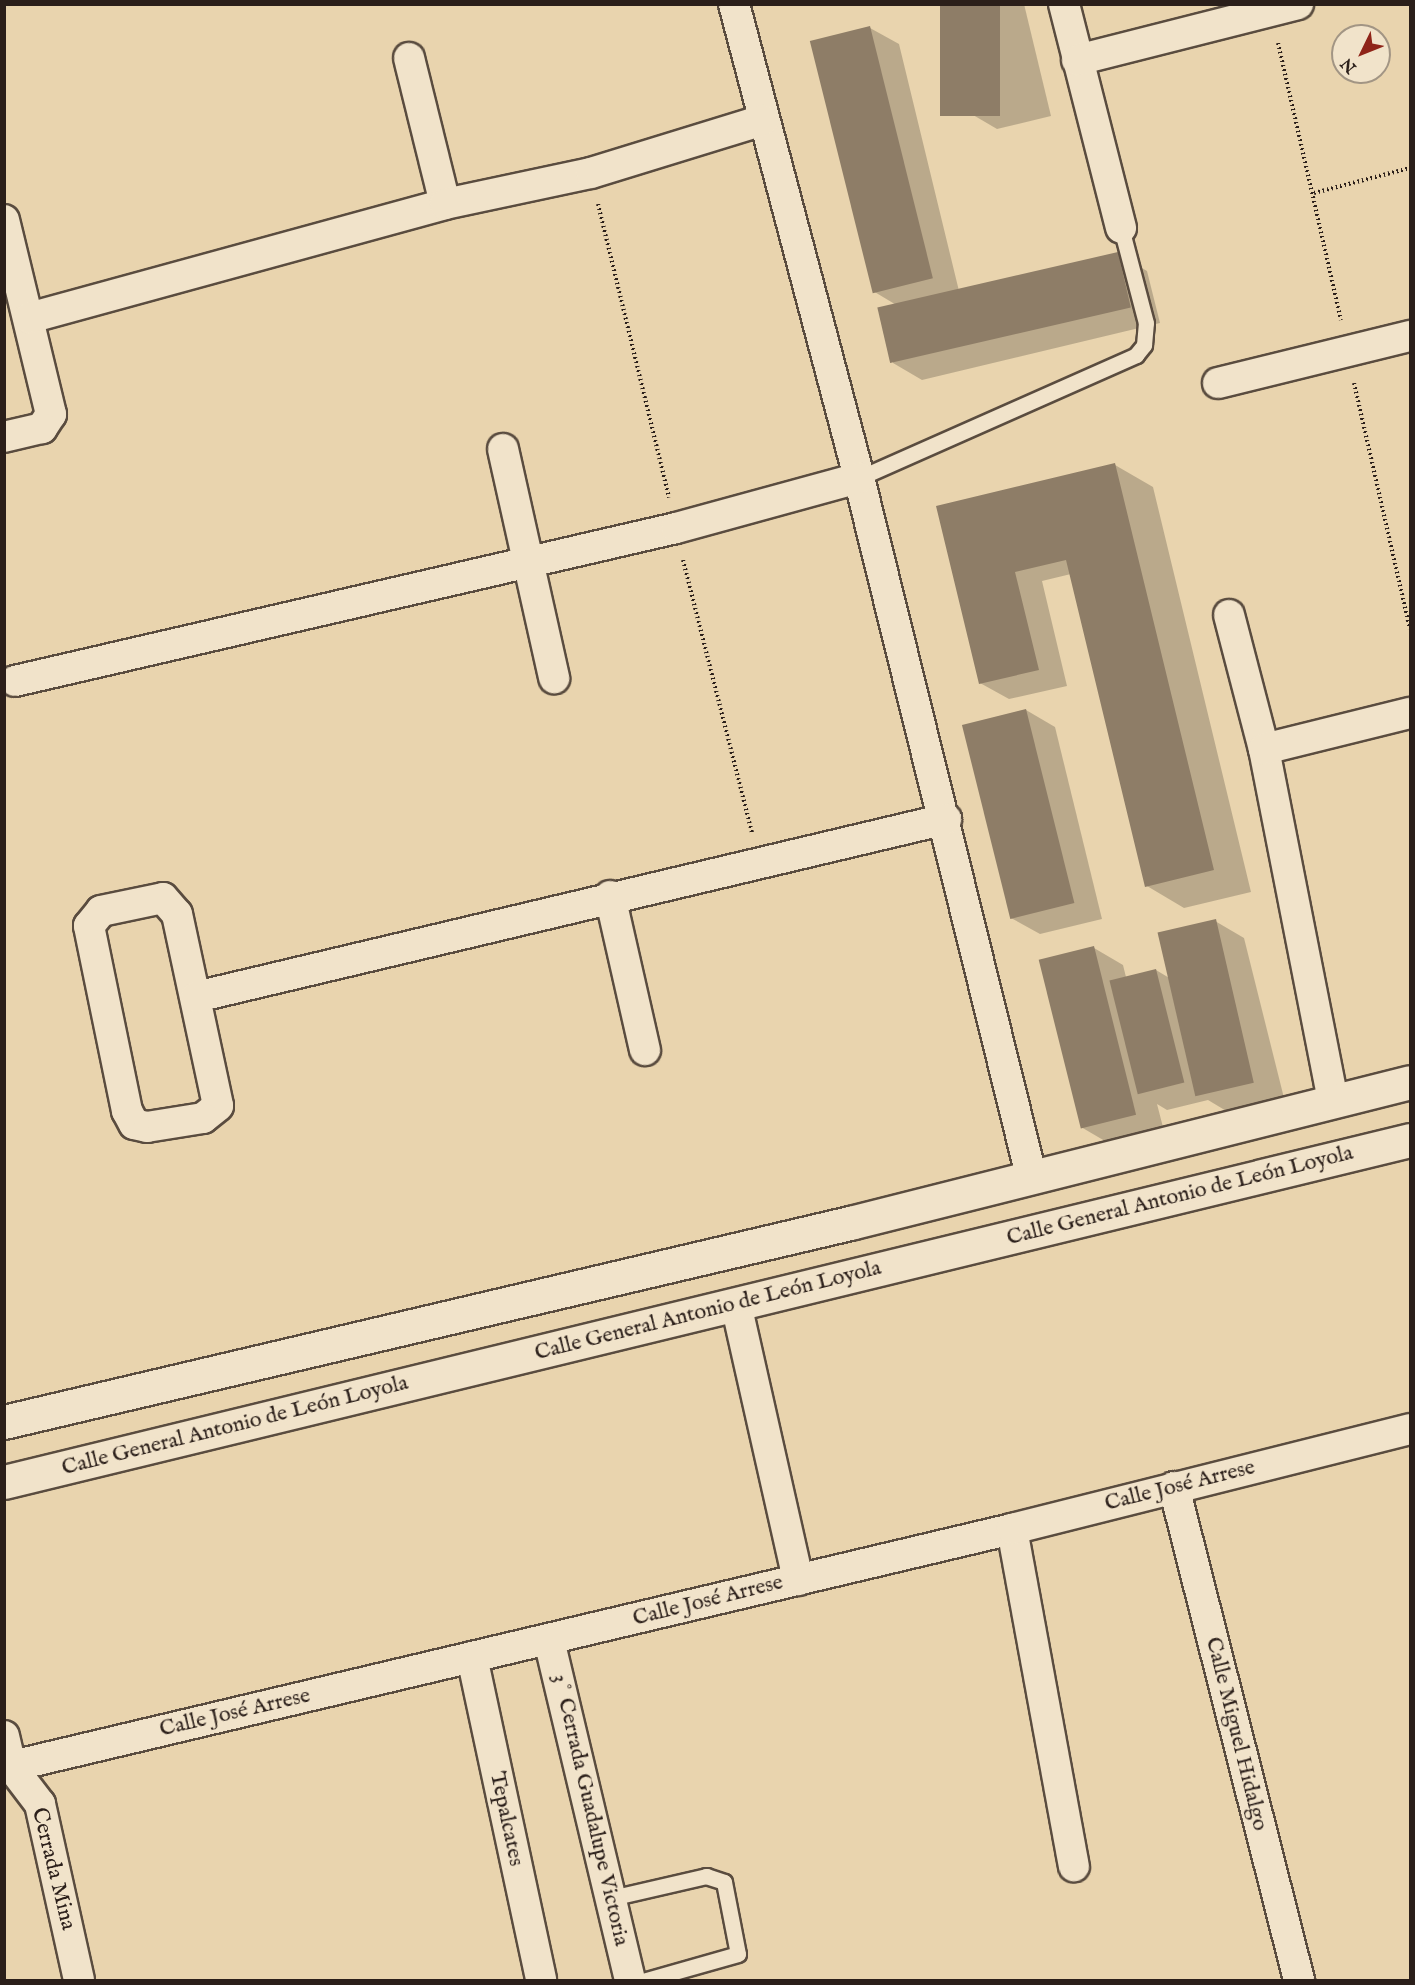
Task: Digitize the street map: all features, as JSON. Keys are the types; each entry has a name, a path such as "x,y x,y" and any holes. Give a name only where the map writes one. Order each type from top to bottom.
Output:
{"street":[{"path":"734,4 859,477 946,819 1031,1175"},
{"path":"1064,4 1121,228"},
{"path":"1077,60 1298,4"},
{"path":"409,58 445,204"},
{"path":"29,318 445,204 591,173 763,120"},
{"path":"4,220 51,414 42,428 4,437"},
{"path":"1218,383 1410,336"},
{"path":"503,449 524,562 554,678"},
{"path":"15,681 524,562 859,477"},
{"path":"1228,615 1264,749 1333,1102"},
{"path":"1264,749 1410,713"},
{"path":"196,997 610,896 946,819"},
{"path":"610,896 645,1050"},
{"path":"156,898 169,902 196,997 216,1112 147,1127 134,1124 120,1078 91,920 101,912 156,898"},
{"path":"6,1416 1031,1175 1410,1083"},
{"name":"Calle General Antonio de León Loyola","path":"4,1482 1410,1140"},
{"path":"736,1304 798,1580"},
{"name":"Calle José Arrese","path":"8,1767 1012,1530 1174,1487 1410,1429"},
{"name":"Calle Miguel Hidalgo","path":"1174,1487 1299,1980"},
{"path":"1012,1530 1074,1866"},
{"name":"3˚ Cerrada Guadalupe Victoria","path":"549,1640 630,1980"},
{"name":"Tepalcates","path":"472,1657 541,1980"},
{"path":"4,1736 8,1767"},
{"name":"Cerrada Mina","path":"8,1767 40,1804 80,1980"}],"lane":[{"path":"859,477 1136,355 1144,345 1146,323 1121,228"},
{"path":"611,1898 711,1875 727,1890 738,1954 646,1980"}],"path":[{"path":"1314,193 1410,168"}],"building":[{"path":"940,4 1000,4 1000,116 940,116"},
{"path":"870,26 933,278 873,293 810,41"},
{"path":"1118,252 1131,308 890,363 877,308"},
{"path":"1115,463 1214,870 1145,887 1066,560 1015,572 1039,670 979,684 936,506"},
{"path":"1026,709 1074,903 1010,919 962,725"},
{"path":"1216,919 1254,1083 1195,1096 1158,932"},
{"path":"1094,946 1136,1115 1081,1129 1039,960"},
{"path":"1156,969 1184,1083 1138,1094 1109,981"}]}
